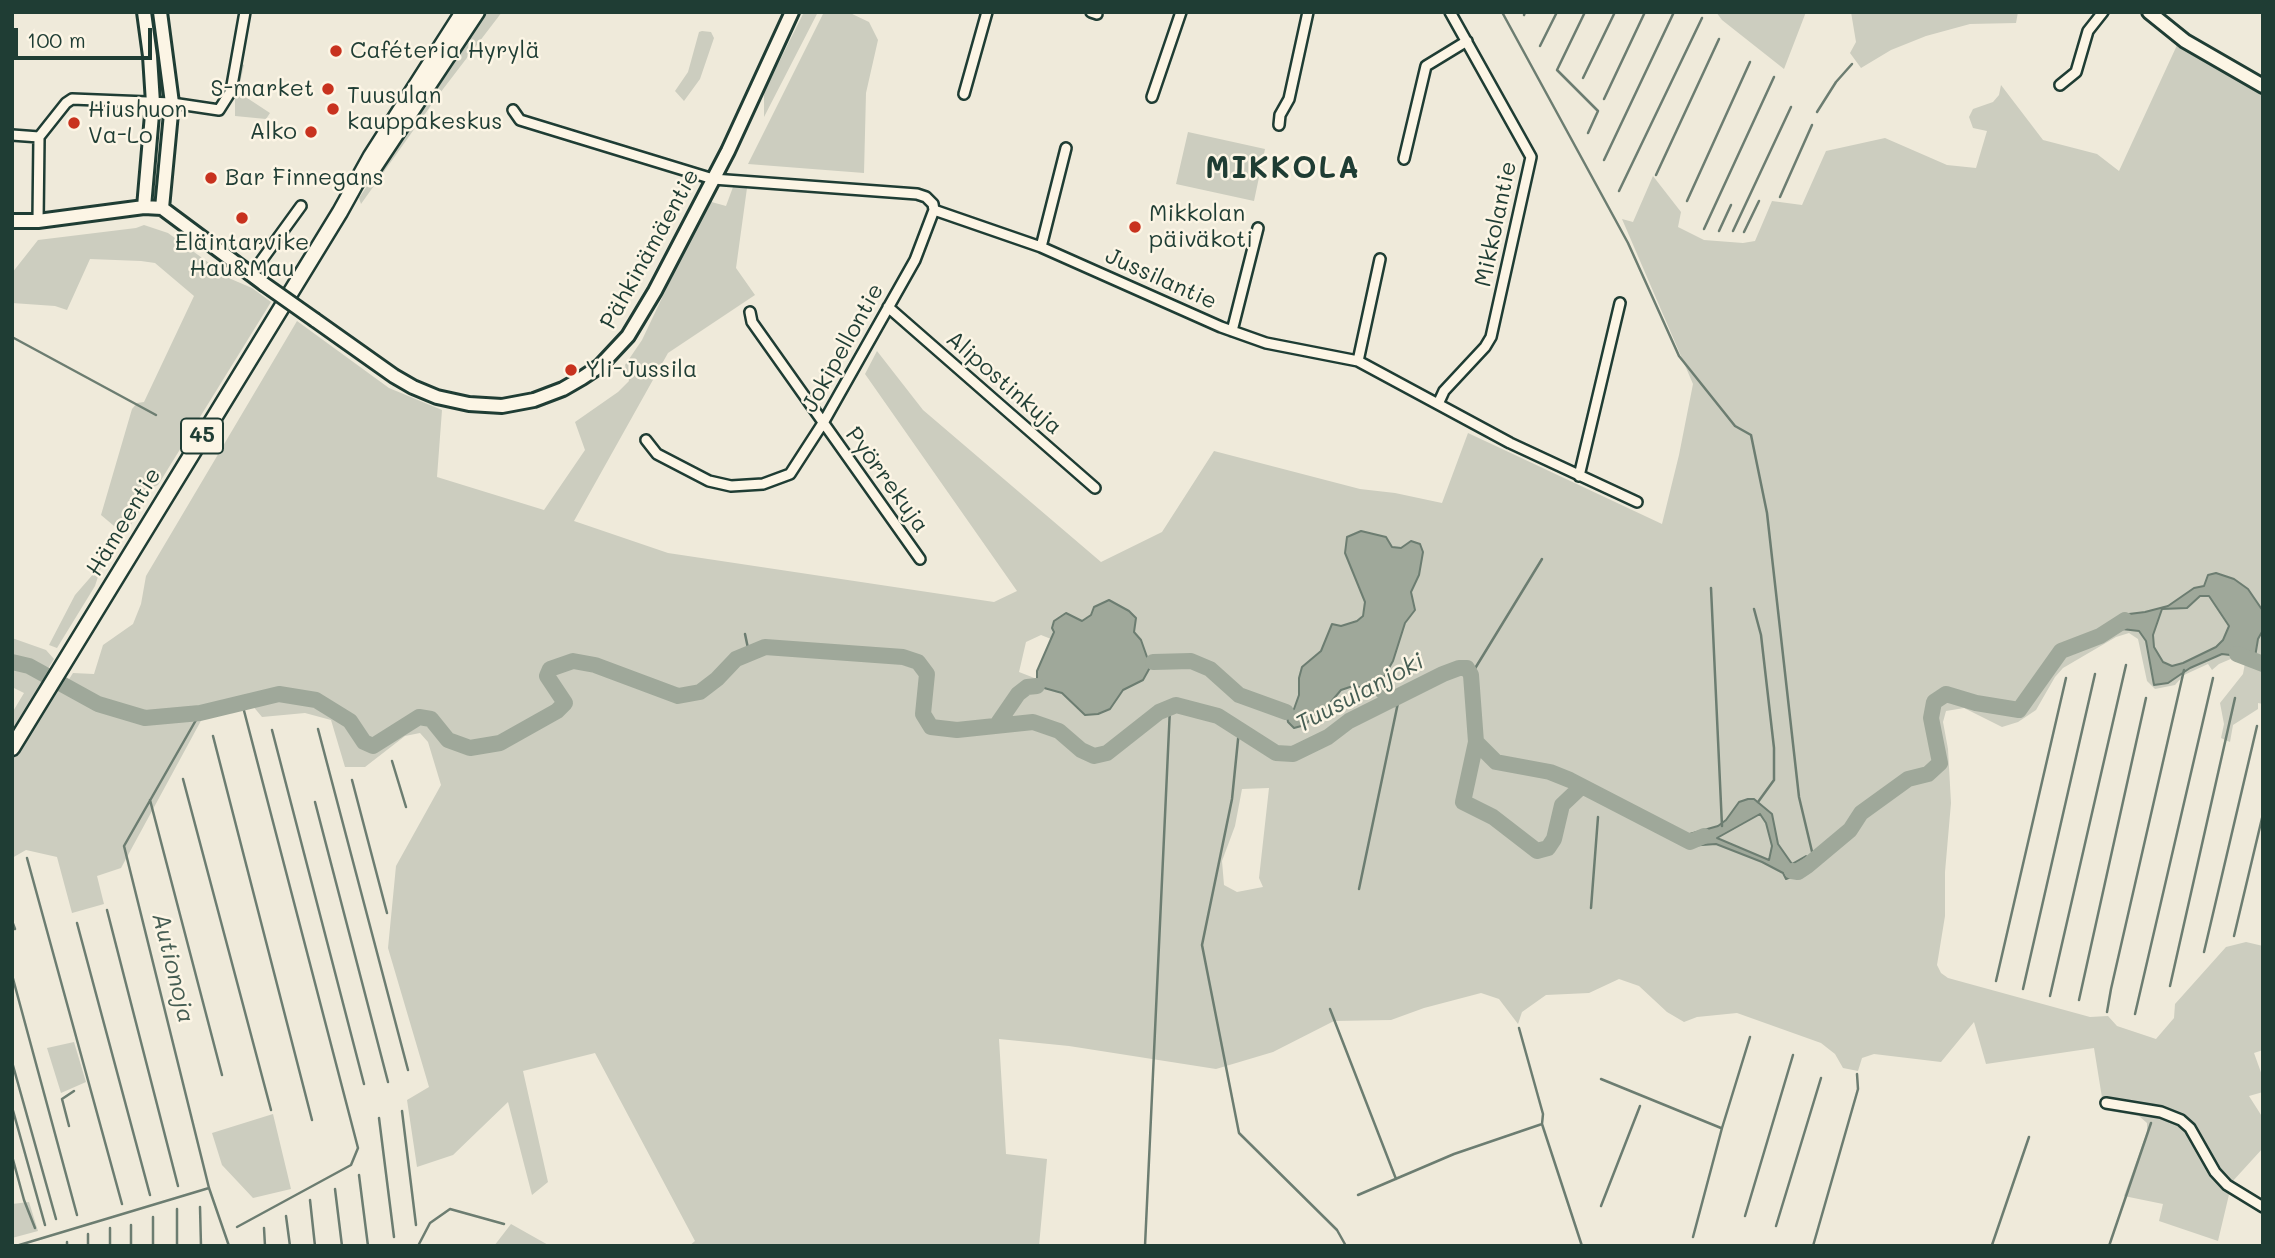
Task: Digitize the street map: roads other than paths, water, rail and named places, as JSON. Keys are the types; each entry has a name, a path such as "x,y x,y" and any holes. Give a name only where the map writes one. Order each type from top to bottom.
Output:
{"main road":[{"name":"Hämeentie","path":"12,748 340,212 371,156 463,12"},
{"name":"Hämeentie","path":"340,212 383,156 477,12"}],"street":[{"path":"144,12 153,103 144,207"},
{"path":"12,221 38,221 144,207 162,208 172,103 160,12"},
{"path":"38,221 39,137 66,103 72,99 172,103 219,110 231,91 245,12"},
{"name":"Pähkinämäentie","path":"162,208 394,376 438,397 470,404 502,406 534,400 563,389 600,366 628,336 661,279 748,110 792,12"},
{"path":"964,94 987,12"},
{"path":"1152,97 1181,12"},
{"path":"1279,125 1280,115 1289,99 1308,12"},
{"name":"Mikkolantie","path":"1438,404 1444,391 1491,337 1531,157 1450,12"},
{"path":"2060,85 2076,72 2088,31 2104,12"},
{"path":"2149,12 2196,48 2263,86"},
{"path":"1404,159 1426,66 1467,41"},
{"name":"Jussilantie","path":"513,110 520,120 713,179 917,194 926,197 933,204 934,210 1041,247 1232,331 1266,342 1357,361 1510,443 1637,502"},
{"path":"12,135 39,137"},
{"path":"1041,247 1066,148"},
{"path":"251,275 301,206"},
{"name":"Jokipellontie","path":"646,440 657,454 709,481 731,486 763,484 790,474 823,424 915,260 934,210"},
{"path":"1232,331 1258,228"},
{"path":"1357,361 1380,259"},
{"path":"1579,476 1620,303"},
{"name":"Alipostinkuja","path":"888,307 1095,488"},
{"name":"Pyörrekuja","path":"750,312 752,322 920,559"},
{"path":"2106,1103 2161,1112 2181,1121 2190,1128 2215,1172 2227,1185 2263,1207"}],"waterway":[{"path":"1502,12 1628,243 1679,356 1735,426 1751,435 1767,513 1799,797 1814,860"},
{"path":"1540,46 1557,12"},
{"path":"1585,12 1557,70 1598,111 1588,133"},
{"path":"1583,78 1615,12"},
{"path":"1604,99 1645,12"},
{"path":"1604,160 1674,12"},
{"path":"1619,191 1702,18"},
{"path":"1656,175 1719,39"},
{"path":"1687,201 1750,62"},
{"path":"1817,112 1836,82 1852,64"},
{"path":"1704,229 1774,77"},
{"path":"1733,231 1791,107"},
{"path":"1780,197 1812,125"},
{"path":"1744,232 1759,201"},
{"path":"1719,231 1731,205"},
{"path":"12,337 156,415"},
{"path":"1471,675 1542,559"},
{"path":"1711,588 1722,826"},
{"path":"1754,609 1761,635 1774,748 1774,780 1758,802"},
{"name":"Tuusulanjoki","path":"1792,871 1798,872 1807,866 1850,830 1861,813 1908,779 1928,774 1940,763 1931,718 1934,702 1946,694 1976,703 2019,710 2061,651 2100,636 2125,620"},
{"path":"745,634 749,653"},
{"name":"Tuusulanjoki","path":"12,662 29,666 98,704 145,718 200,713 279,694 316,700 350,721 364,742 373,746 419,717 431,719 448,740 470,748 500,743 557,711 565,703 547,676 550,669 573,661 595,665 678,696 700,692 736,659 765,647 903,657 918,662 927,674 923,714 931,727 957,730 1033,722 1059,731 1081,750 1094,756 1107,753 1159,712 1176,705 1218,716 1276,753 1293,754 1328,737 1349,721 1443,674 1467,668 1471,675 1476,742 1496,762 1550,772 1570,780 1690,842 1704,836"},
{"name":"Tuusulanjoki","path":"2237,654 2263,664"},
{"path":"1153,662 1191,661 1210,669 1239,695 1286,712"},
{"path":"2050,996 2126,665"},
{"path":"2107,1012 2184,670"},
{"path":"2023,989 2095,674"},
{"path":"1996,981 2066,678"},
{"path":"2135,1014 2213,678"},
{"path":"996,726 1018,694 1027,687 1037,686"},
{"path":"1378,687 1392,700"},
{"path":"1359,889 1399,698"},
{"path":"2079,1000 2146,698"},
{"path":"2170,986 2235,698"},
{"path":"237,1227 351,1165 358,1148 242,703"},
{"path":"1145,1246 1170,708"},
{"name":"Autionoja","path":"200,713 124,846 209,1188 229,1246"},
{"path":"2204,952 2257,726"},
{"path":"318,729 408,1070"},
{"path":"272,730 364,1084"},
{"path":"1239,730 1232,799 1202,945 1239,1133 1337,1230 1346,1246"},
{"path":"213,736 312,1120"},
{"name":"Tuusulanjoki","path":"1476,742 1463,802 1493,817 1537,851 1548,848 1554,839 1562,805 1581,787"},
{"path":"392,761 406,807"},
{"path":"183,779 271,1110"},
{"path":"352,780 387,913"},
{"path":"150,800 222,1075"},
{"path":"315,802 388,1082"},
{"path":"2234,936 2263,814"},
{"path":"1591,908 1598,817"},
{"path":"27,858 122,1204"},
{"path":"107,910 178,1186"},
{"path":"12,921 15,929"},
{"path":"77,923 150,1195"},
{"path":"12,975 77,1215"},
{"path":"1330,1009 1396,1179"},
{"path":"1519,1028 1543,1114 1542,1124"},
{"path":"1693,1237 1750,1037"},
{"path":"1745,1216 1793,1055"},
{"path":"12,1062 56,1219"},
{"path":"1813,1246 1858,1089 1857,1074"},
{"path":"1776,1226 1821,1078"},
{"path":"1601,1079 1721,1128"},
{"path":"69,1126 62,1099 74,1091"},
{"path":"1601,1206 1640,1106"},
{"path":"12,1107 45,1225"},
{"path":"402,1111 416,1225"},
{"path":"379,1118 394,1237"},
{"path":"2109,1246 2151,1123"},
{"path":"1358,1195 1454,1154 1542,1124 1582,1246"},
{"path":"1992,1245 2029,1137"},
{"path":"12,1156 35,1228"},
{"path":"359,1175 368,1246"},
{"path":"16,1246 209,1188"},
{"path":"335,1189 342,1246"},
{"path":"310,1200 315,1246"},
{"path":"200,1207 201,1246"},
{"path":"177,1209 177,1246"},
{"path":"418,1246 430,1223 450,1209 504,1224"},
{"path":"286,1216 290,1246"},
{"path":"153,1217 153,1246"},
{"path":"131,1225 131,1246"},
{"path":"110,1228 110,1246"},
{"path":"264,1228 265,1246"},
{"path":"88,1234 88,1246"}],"place":[{"name":"Caféteria Hyrylä","path":"336,51"},
{"name":"S-market","path":"328,89"},
{"name":"Tuusulan kauppakeskus","path":"333,109"},
{"name":"Hiushuon Va-Lo","path":"74,123"},
{"name":"Alko","path":"311,132"},
{"name":"Bar Finnegans","path":"211,178"},
{"name":"Eläintarvike Hau&Mau","path":"242,218"},
{"name":"Mikkolan päiväkoti","path":"1135,227"},
{"name":"Yli-Jussila","path":"571,370"}],"district":[{"name":"MIKKOLA","path":"1283,169"}]}
